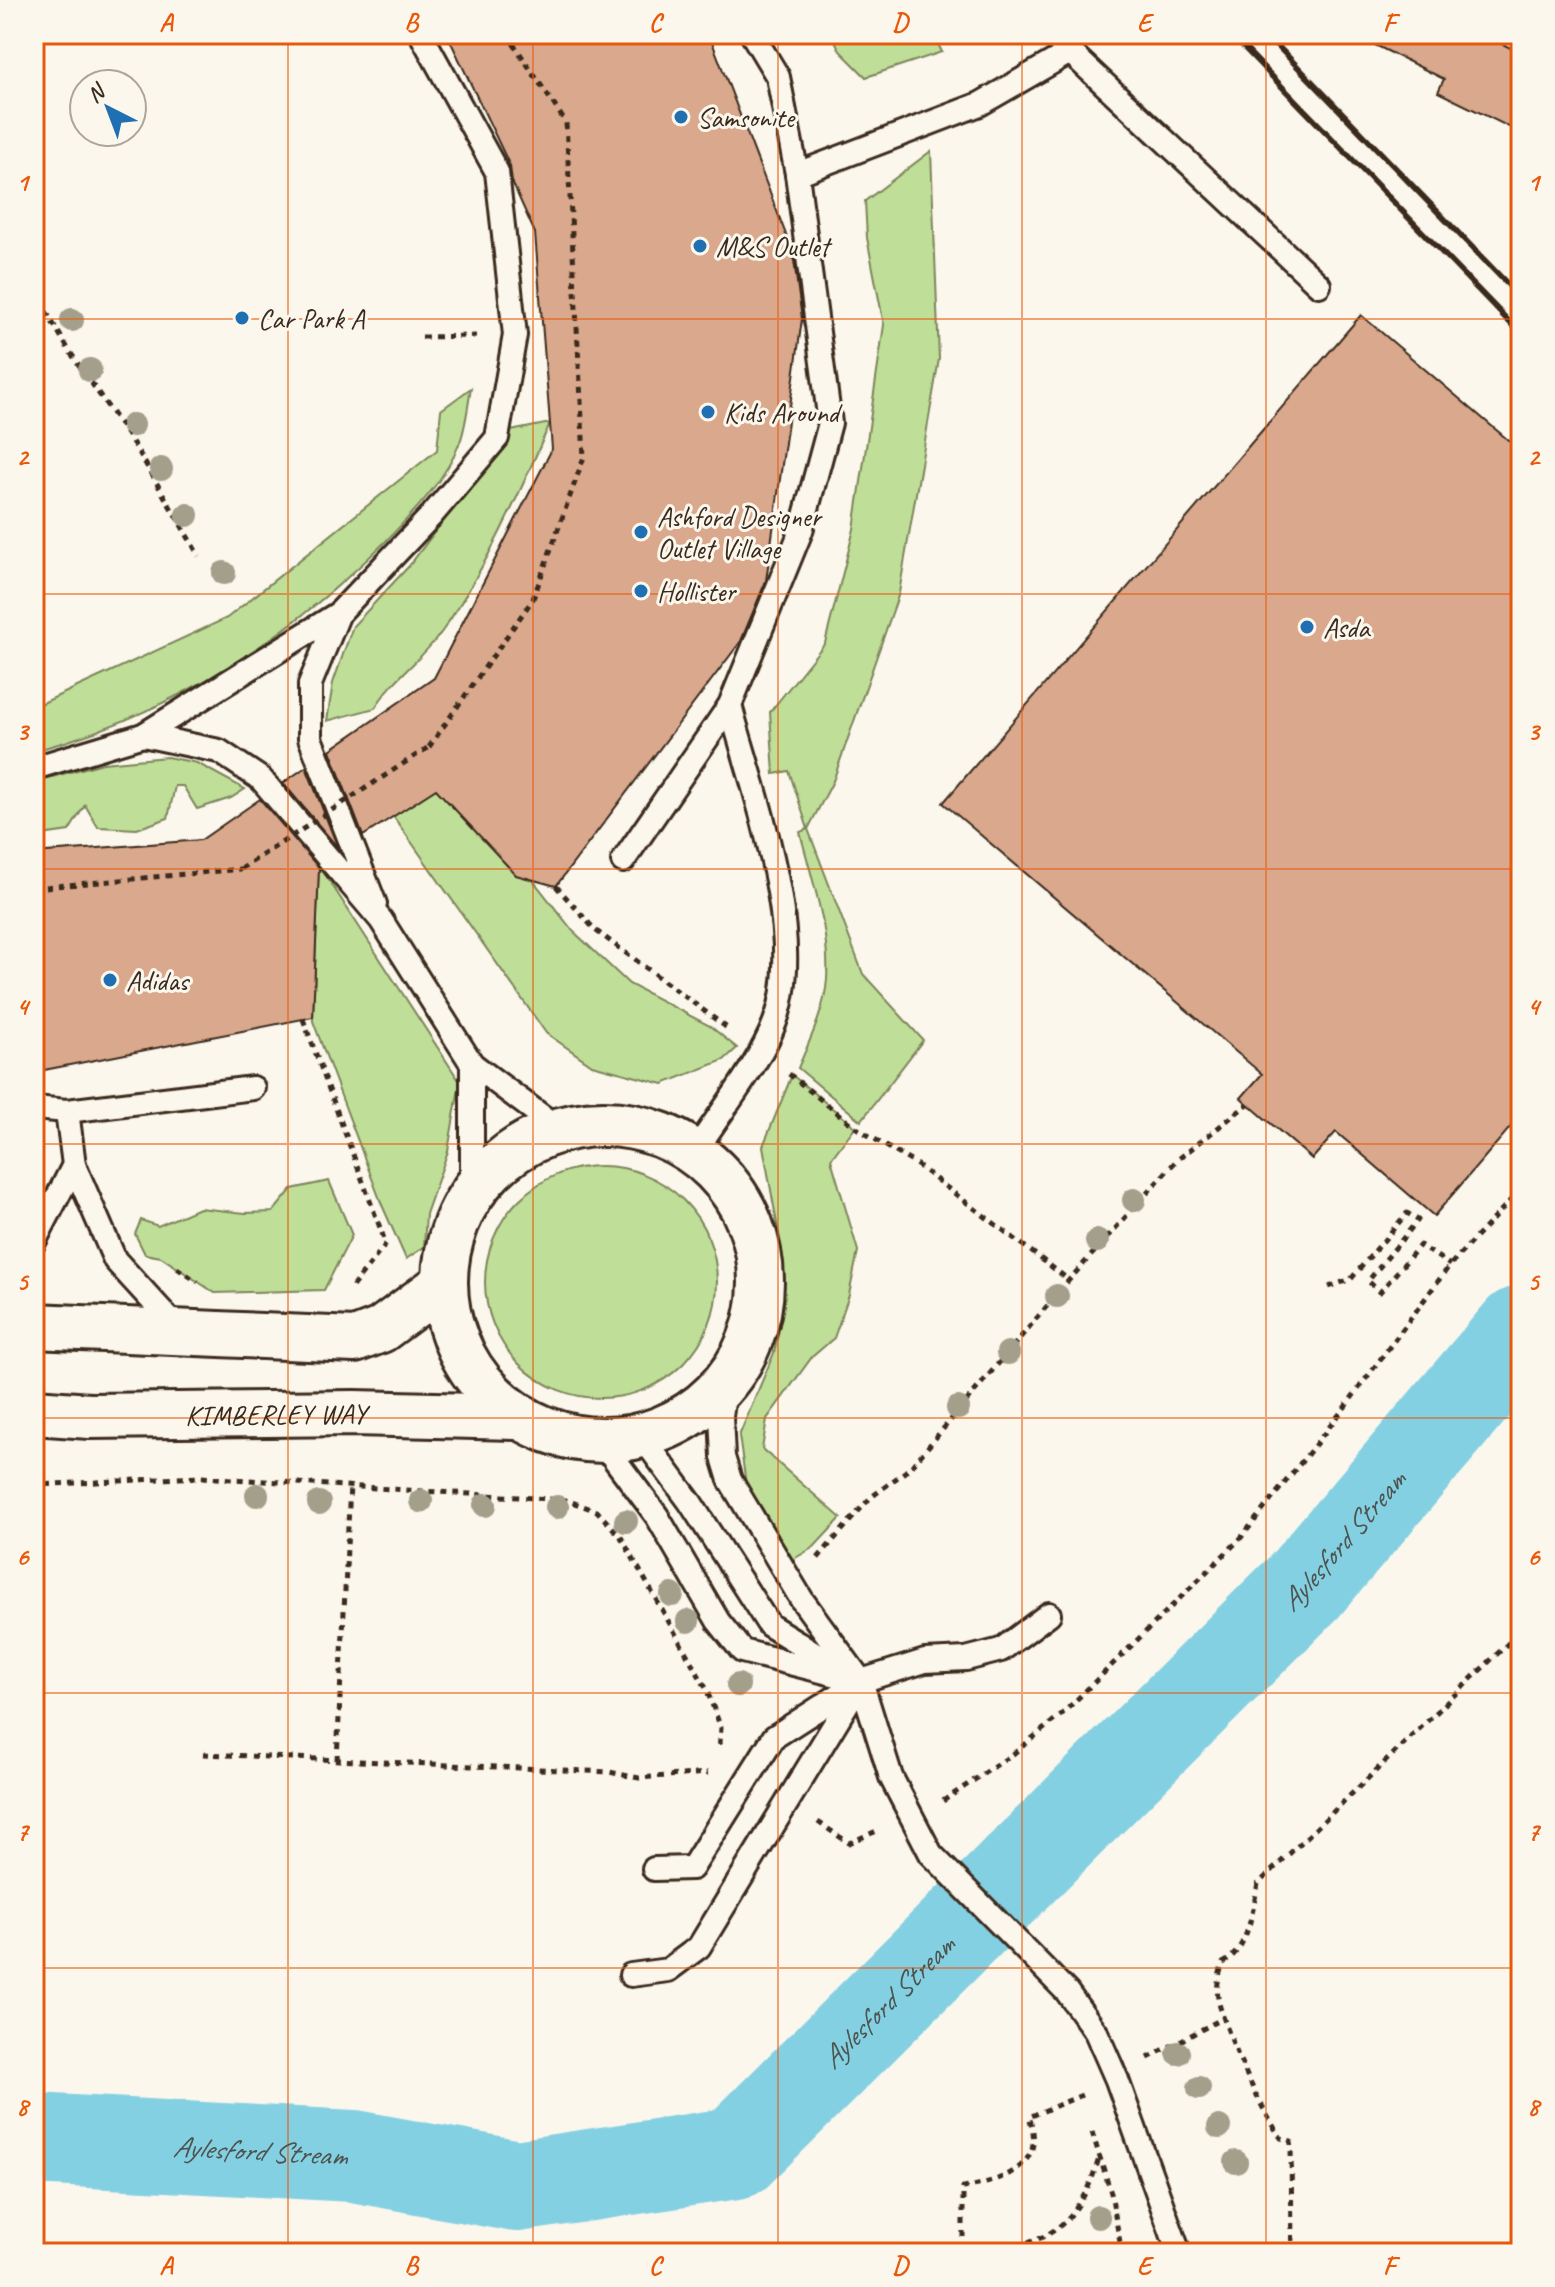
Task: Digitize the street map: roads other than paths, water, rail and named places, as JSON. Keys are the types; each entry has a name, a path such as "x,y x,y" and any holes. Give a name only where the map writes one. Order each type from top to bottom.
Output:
{"street":[{"path":"606,1123 653,1131 695,1152 726,1181 749,1219 760,1260 760,1304 748,1345 726,1382 702,1406 673,1424 622,1439 557,1435 516,1417 478,1382 452,1336 443,1284 450,1235 472,1190 511,1152 559,1129 606,1123"},
{"path":"34,1326 355,1340 381,1330 443,1284"},
{"name":"KIMBERLEY WAY","path":"34,1412 90,1416 354,1413 516,1417"}],"lane":[{"path":"34,768 143,735 339,613 497,438 515,335 497,172 421,34"},
{"path":"623,861 730,705 801,531 830,423 797,174 778,77 752,34"},
{"path":"1051,34 1319,285"},
{"path":"797,174 980,104 1070,52"},
{"path":"339,613 310,684 310,738 381,920"},
{"path":"695,1152 776,1021 786,973 784,910 730,705"},
{"path":"143,735 219,751 261,779 381,920 472,1064 559,1129"},
{"path":"472,1064 472,1190"},
{"path":"34,1108 67,1111 253,1088"},
{"path":"67,1111 74,1165 115,1260 181,1332"},
{"path":"34,1242 74,1165"},
{"path":"726,1382 722,1443 730,1480 802,1600 861,1681 891,1777 931,1854 960,1887 1067,1992 1096,2032 1117,2080 1179,2253"},
{"path":"622,1439 690,1502 769,1625 861,1681"},
{"path":"622,1439 657,1516 718,1621 742,1651 861,1681"},
{"path":"654,1869 692,1868 774,1737 861,1681 925,1661 966,1659 1001,1650 1049,1614"},
{"path":"631,1975 668,1970 699,1947 861,1681"}],"waterway":[{"name":"Aylesford Stream","path":"34,2139 354,2156 517,2186 736,2153 1304,1587 1521,1332"}],"railway":[{"path":"1231,34 1521,334"},
{"path":"1266,34 1521,298"}],"place":[{"name":"Samsonite","path":"681,117"},
{"name":"M&S Outlet","path":"700,246"},
{"name":"Car Park A","path":"242,318"},
{"name":"Kids Around","path":"708,412"},
{"name":"Ashford Designer Outlet Village","path":"641,532"},
{"name":"Hollister","path":"641,591"},
{"name":"Asda","path":"1307,627"},
{"name":"Adidas","path":"110,980"}]}
